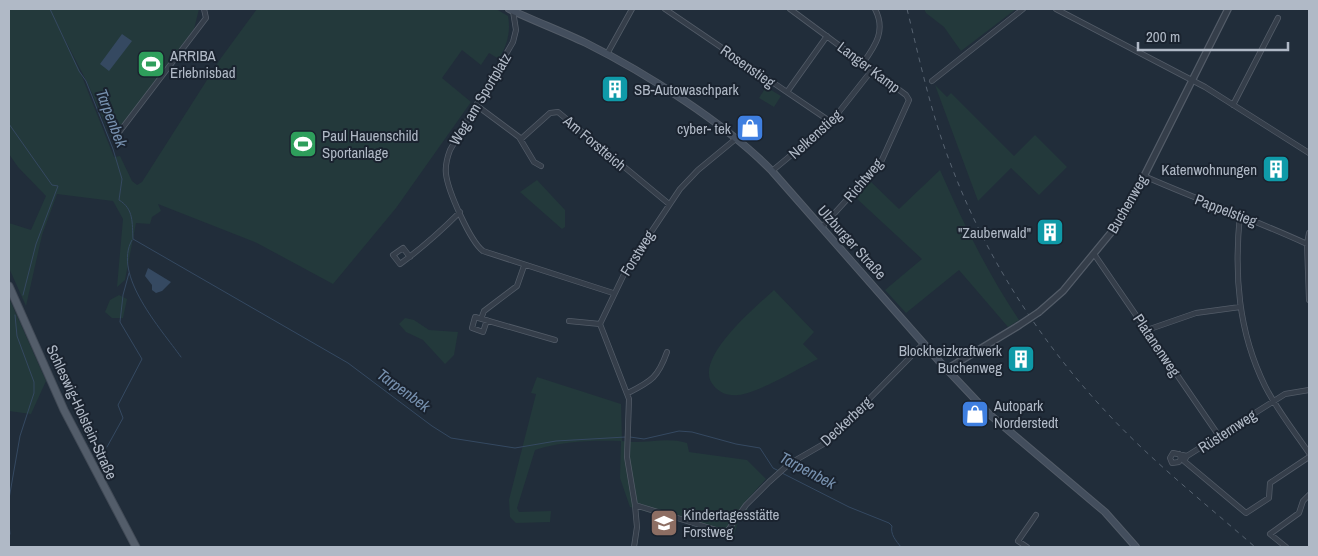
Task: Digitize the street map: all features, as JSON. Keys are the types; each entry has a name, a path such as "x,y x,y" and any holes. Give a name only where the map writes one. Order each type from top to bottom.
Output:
{"main road":[{"name":"Ulzburger Straße","path":"511,10 607,54 699,112 736,138 772,171 947,369 999,423 1105,512 1136,547"},
{"name":"Schleswig-Holstein-Straße","path":"9,286 64,410 136,547"}],"street":[{"path":"117,135 206,18 204,9"},
{"path":"607,54 632,9"},
{"name":"Rosenstieg","path":"665,9 831,122"},
{"name":"Langer Kamp","path":"790,9 906,95 909,100"},
{"path":"863,63 879,36 879,17 875,9"},
{"path":"932,81 1023,9"},
{"path":"1056,9 1193,80 1309,153"},
{"name":"Buchenweg","path":"947,369 1040,312 1063,292 1118,225 1228,9"},
{"name":"Weg am Sportplatz","path":"511,10 516,30 513,42 452,146 447,161 448,180 472,239 480,249 491,255 524,266 613,293"},
{"path":"1233,105 1278,18"},
{"name":"Langer Kamp","path":"787,92 828,36"},
{"name":"Nelkenstieg","path":"772,171 831,122 872,70"},
{"name":"Richtweg","path":"822,227 881,162 909,100"},
{"path":"476,105 521,139 534,162 541,166"},
{"name":"Am Forstteich","path":"521,139 550,113 558,112 669,204"},
{"name":"Forstweg","path":"600,324 613,293 669,204 689,177 736,138"},
{"name":"Pappelstieg","path":"1144,176 1182,193 1240,214 1306,244"},
{"path":"410,257 460,212"},
{"path":"1187,456 1184,461 1246,513 1269,498 1270,483 1309,455 1274,401 1252,356 1240,307 1237,264 1240,214"},
{"path":"1309,233 1306,244 1309,300"},
{"name":"Platanenweg","path":"1094,254 1219,436"},
{"path":"481,318 484,311 518,286 524,266"},
{"path":"1147,330 1196,313 1240,307"},
{"path":"487,320 483,332 472,328 475,317 481,318 555,340"},
{"path":"569,321 600,324 628,393 630,407 627,457 636,505 637,527 634,547"},
{"name":"Deckerberg","path":"636,505 726,533 746,505 778,474 827,442 924,343"},
{"path":"628,393 647,384 661,370 667,352"},
{"name":"Rüsternweg","path":"1179,454 1180,462 1174,464 1170,459 1172,454 1179,454 1187,456 1285,394 1309,390"},
{"path":"1180,462 1187,456"},
{"path":"1286,547 1270,534 1299,513 1303,501 1309,495"},
{"path":"1027,547 1018,541 1036,515"}],"green space":[{"name":"Paul Hauenschild Sportanlage","path":"9,9 199,9 194,29 112,139 87,82 60,30 79,69 114,157 120,156 132,181 137,185 142,182 221,58 257,9 496,9 508,16 509,33 499,59 489,53 481,65 462,50 442,78 471,102 396,208 333,284 257,243 158,204 161,211 152,217 150,224 136,223 125,280 117,287 123,219 113,201 57,194 42,235 26,306 9,268 9,223 31,230 46,196 18,167 9,154"},
{"path":"924,9 1016,9 961,51 944,27 926,13"},
{"path":"935,85 947,97 951,93 1014,156 1035,135 1067,167 1039,195 1011,168 978,201"},
{"path":"766,87 781,96 774,107 759,98"},
{"path":"940,170 976,247 996,284 1019,320 1008,327 959,270 906,313 885,290 922,259 855,197 870,181 899,209"},
{"path":"537,180 565,210 565,227 562,229 520,192"},
{"path":"774,290 814,332 803,344 818,359 756,390 738,395 722,392 714,386 709,375 711,363 718,349 741,321"},
{"path":"119,295 127,299 123,318 112,318 105,312 110,300"},
{"path":"9,298 46,381 31,414 9,411"},
{"path":"405,318 414,320 429,330 458,332 454,355 445,364 423,340 406,332 399,324"},
{"path":"537,377 621,404 622,441 679,441 687,443 689,452 747,460 766,479 743,504 748,509 740,517 733,537 630,507 620,478 621,441 577,442 535,450 517,508 519,512 551,511 550,522 516,523 510,517 509,500 536,394 531,393"}],"water":[{"path":"122,34 132,41 109,71 100,64"},
{"path":"148,268 171,282 162,291 156,293 152,290 152,285 145,276"}],"waterway":[{"name":"Tarpenbek","path":"50,9 79,71 86,81 113,149 122,179 119,200 130,212 133,239 348,363 451,438 515,448 556,441 626,437"},
{"path":"9,124 52,185 58,186 36,244 23,295"},
{"path":"132,240 128,254 128,269 133,285 151,317 181,357"},
{"path":"107,447 123,418 118,405 142,359 120,322 123,295 129,273"},
{"path":"9,499 20,436 34,393 34,382 17,336 15,315"},
{"name":"Tarpenbek","path":"630,437 644,439 679,431 692,432 736,444 760,448 773,468 779,471"},
{"name":"Tarpenbek","path":"782,473 849,507 889,523 892,526 894,537 901,547"},
{"path":"9,523 10,534"}],"railway":[{"path":"907,9 921,68 951,165 965,199 998,266 1038,329 1084,387 1126,433 1162,467 1255,547"}],"place":[{"name":"ARRIBA Erlebnisbad","path":"151,64"},
{"name":"SB-Autowaschpark","path":"615,89"},
{"name":"cyber- tek","path":"750,128"},
{"name":"Paul Hauenschild Sportanlage","path":"303,144"},
{"name":"Katenwohnungen","path":"1276,169"},
{"name":"\"Zauberwald\"","path":"1050,232"},
{"name":"Blockheizkraftwerk Buchenweg","path":"1021,359"},
{"name":"Autopark Norderstedt","path":"975,414"},
{"name":"Kindertagesstätte Forstweg","path":"664,523"}]}
